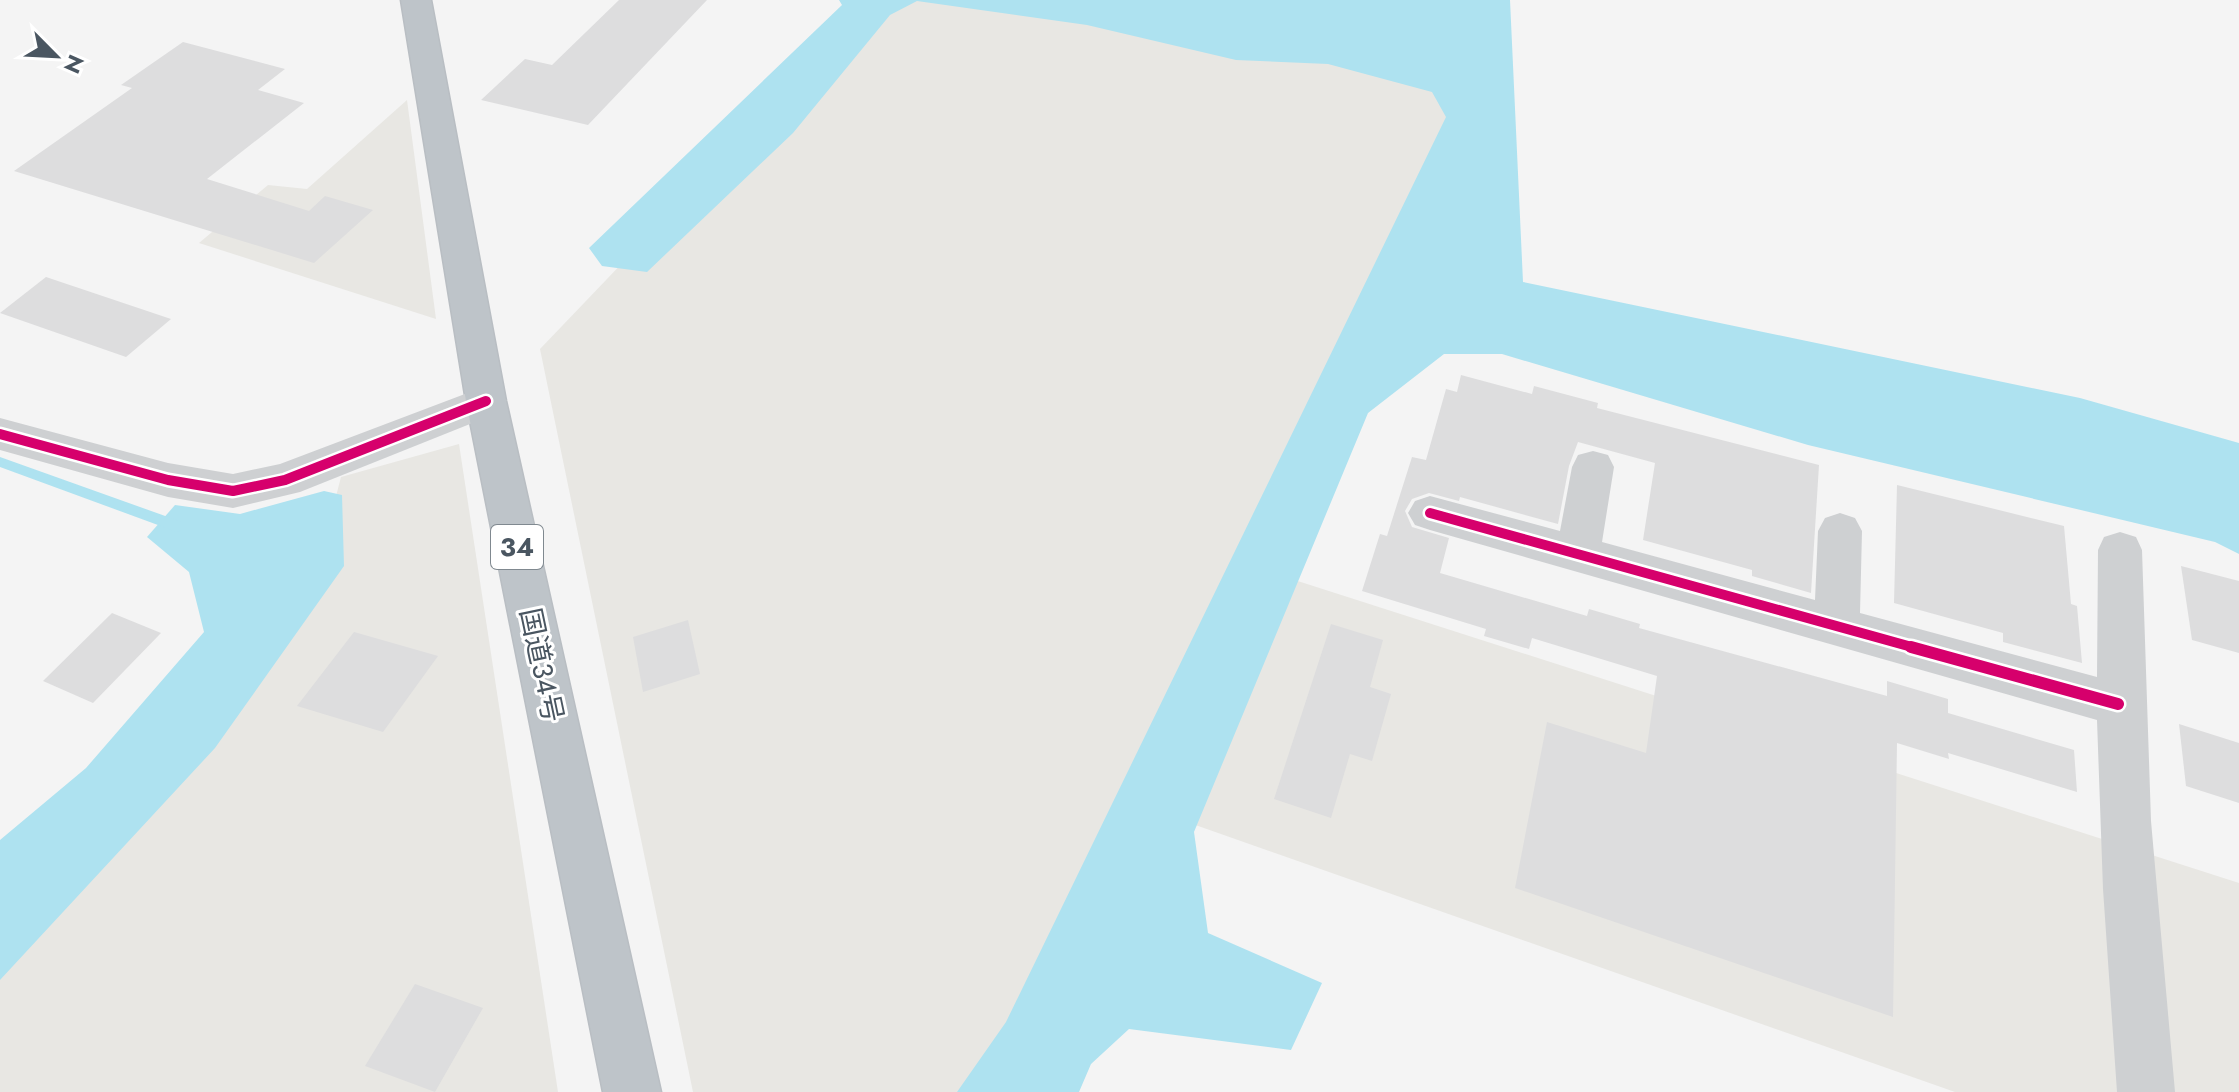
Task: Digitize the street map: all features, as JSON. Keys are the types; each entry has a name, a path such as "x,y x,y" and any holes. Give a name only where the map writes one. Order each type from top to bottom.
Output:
{"highway":[{"name":"国道34号","path":"416,0 486,401 632,1092"}],"street":[{"path":"0,434 168,480 233,491 285,480 486,401"},
{"path":"1578,554 1593,467"},
{"path":"1430,513 2118,704"},
{"path":"1837,626 1840,531"},
{"path":"2120,550 2118,704 2135,987 2146,1092"}],"shaded area":[{"path":"874,0 1036,0 1474,65 1279,575 2239,883 2239,1092 1955,1092 1167,815 986,1092 693,1092 540,349"},
{"path":"407,100 436,319 199,243 268,185 307,189"},
{"path":"459,444 558,1092 0,1092 0,960 322,550 341,477"}],"water":[{"path":"839,0 1510,0 1523,282 2080,398 2239,443 2239,554 2215,542 1808,445 1502,354 1444,354 1368,413 1194,832 1208,933 1322,983 1291,1050 1129,1029 1091,1064 1079,1092 957,1092 1006,1022 1446,117 1432,92 1328,64 1236,60 1087,25 917,1 890,15 793,133 647,272 602,266 589,248 842,5"},
{"path":"324,491 342,495 344,566 215,748 0,980 0,840 86,768 204,632 189,572 147,537 175,505 240,514"}],"building":[{"path":"619,0 707,0 588,125 481,100 525,59 552,65"},
{"path":"183,42 285,69 258,90 304,103 207,179 309,211 325,196 373,210 314,263 14,171 132,88 121,85"},
{"path":"46,277 171,319 126,357 0,313"},
{"path":"1461,375 1532,394 1534,386 1598,403 1597,408 1819,465 1811,593 1752,576 1752,570 1643,540 1655,463 1578,442 1569,466 1558,524 1460,497 1459,501 1429,493 1412,499 1405,511 1412,527 1449,538 1440,573 1587,616 1589,609 1640,624 1639,628 1887,696 1887,681 1948,699 1948,713 2074,750 2077,792 1948,753 1949,759 1897,743 1893,1017 1515,888 1547,722 1646,753 1657,676 1532,638 1529,649 1484,636 1486,629 1362,591 1380,534 1387,536 1412,457 1426,460 1446,389 1457,392"},
{"path":"1897,485 2064,526 2071,604 2077,606 2082,663 2003,642 2003,633 1894,603"},
{"path":"2181,566 2239,581 2239,653 2192,640"},
{"path":"112,613 161,633 93,703 43,681"},
{"path":"688,620 700,674 643,692 633,637"},
{"path":"1331,624 1383,640 1370,687 1391,694 1372,761 1350,754 1331,818 1274,799"},
{"path":"354,632 438,656 383,732 297,706"},
{"path":"2179,724 2239,743 2239,803 2186,786"},
{"path":"415,984 483,1008 435,1092 365,1066"}],"waterway":[{"path":"0,462 177,526"}],"cycle path":[{"path":"0,434 168,480 233,491 285,480 486,401"},
{"path":"1430,513 2118,704"}]}
